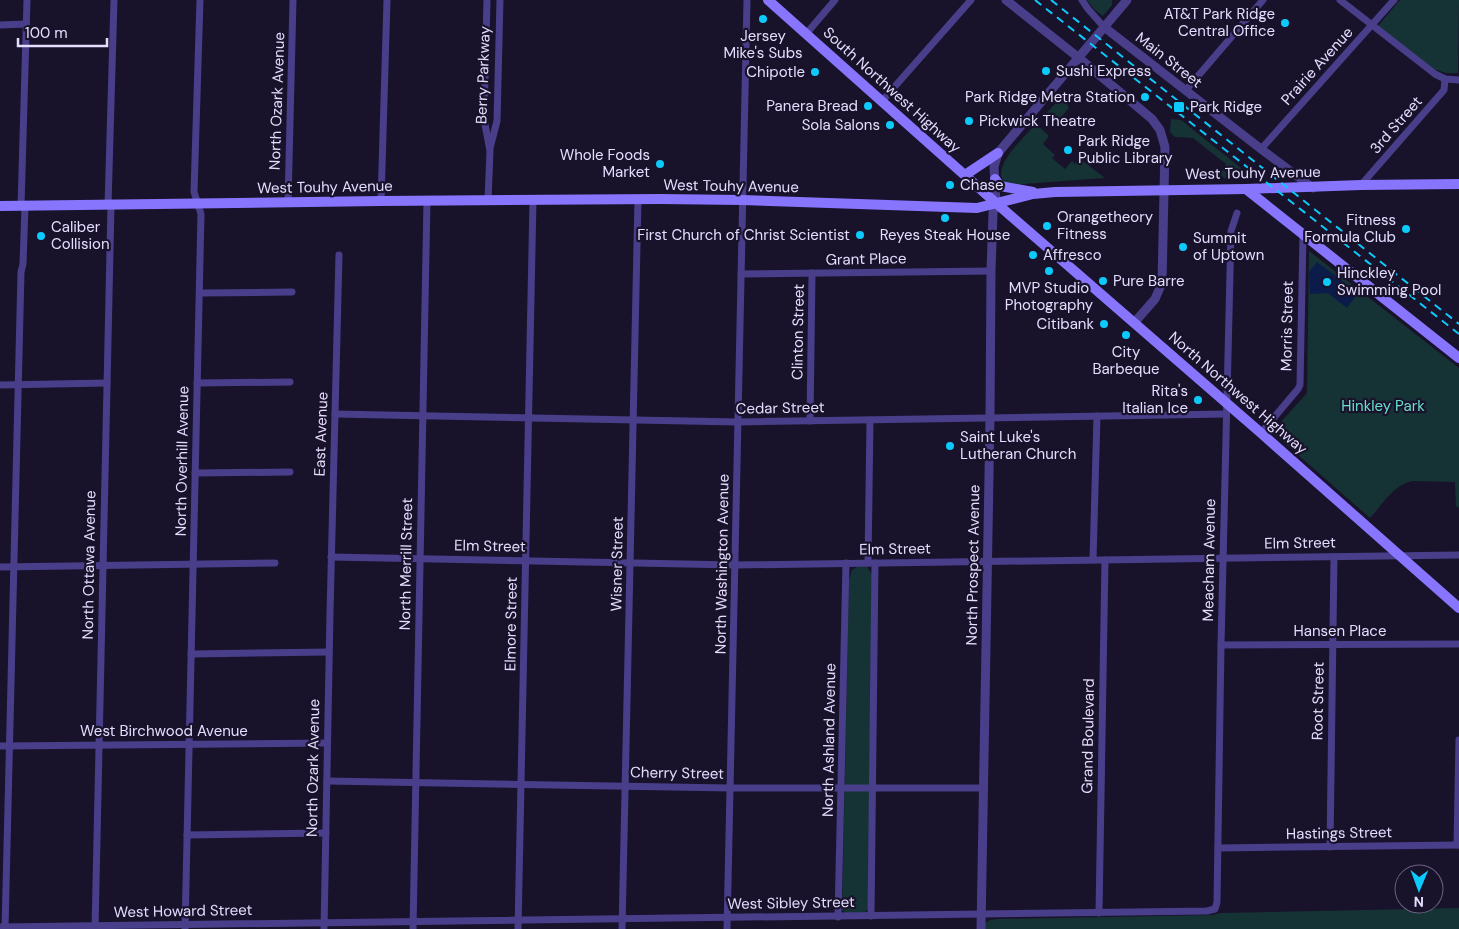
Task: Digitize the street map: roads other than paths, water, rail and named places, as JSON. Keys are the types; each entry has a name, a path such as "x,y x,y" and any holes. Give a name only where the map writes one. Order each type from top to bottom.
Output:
{"main road":[{"name":"South Northwest Highway","path":"768,0 996,203"},
{"path":"965,175 998,153"},
{"path":"995,179 1000,186 1039,194"},
{"name":"West Touhy Avenue","path":"0,206 638,199 742,200 977,208 1055,192 1246,190 1361,185 1459,184"},
{"path":"1246,190 1459,358"},
{"name":"North Northwest Highway","path":"996,203 1459,608"}],"street":[{"path":"3,928 10,746 27,0"},
{"name":"North Ottawa Avenue","path":"95,927 114,0"},
{"name":"North Overhill Avenue","path":"185,927 200,292 201,214 194,192 200,0"},
{"name":"North Ozark Avenue","path":"288,202 294,0"},
{"path":"381,201 387,0"},
{"name":"Berry Parkway","path":"487,0 484,119 490,151"},
{"name":"Berry Parkway","path":"488,200 490,151 497,121 500,0"},
{"name":"North Washington Avenue","path":"727,929 747,0"},
{"path":"806,34 835,0"},
{"path":"882,100 971,0"},
{"path":"1006,0 1079,58 1156,124 1160,130 1164,144 1162,283 1155,299 1134,323"},
{"path":"1082,0 1104,27"},
{"path":"998,153 1079,58 1119,5 1127,0"},
{"path":"1186,90 1262,0"},
{"path":"1340,0 1416,60 1445,79 1459,80"},
{"name":"Prairie Avenue","path":"1261,149 1394,0"},
{"path":"0,25 26,24"},
{"name":"Main Street","path":"1104,27 1313,188"},
{"name":"3rd Street","path":"1361,185 1444,90 1445,79"},
{"name":"North Prospect Avenue","path":"981,929 991,271 993,214 996,203 995,161 998,153"},
{"name":"Wisner Street","path":"622,929 638,199"},
{"name":"North Merrill Street","path":"413,926 427,200"},
{"name":"Elmore Street","path":"518,929 533,200"},
{"name":"Meacham Avenue","path":"1215,909 1217,902 1230,231 1237,213"},
{"name":"Morris Street","path":"1261,433 1300,386 1303,235"},
{"name":"East Avenue","path":"330,613 339,256"},
{"name":"Grant Place","path":"741,274 991,271"},
{"name":"Clinton Street","path":"810,421 812,273"},
{"path":"200,292 292,292"},
{"path":"198,383 290,382"},
{"path":"0,385 107,383"},
{"name":"Cedar Street","path":"335,414 738,422 1226,414"},
{"path":"1094,560 1097,416"},
{"path":"870,420 872,563 871,916"},
{"path":"195,473 290,472"},
{"name":"Elm Street","path":"331,557 736,565 1459,555"},
{"name":"Root Street","path":"1330,847 1334,557"},
{"name":"Grand Boulevard","path":"1100,913 1105,560"},
{"path":"0,567 275,563"},
{"name":"North Ashland Avenue","path":"838,917 846,564"},
{"name":"North Ozark Avenue","path":"324,926 330,613"},
{"name":"Hansen Place","path":"1221,645 1459,644"},
{"path":"191,654 329,652"},
{"path":"1458,845 1459,740"},
{"name":"West Birchwood Avenue","path":"0,746 327,743"},
{"name":"Cherry Street","path":"327,781 521,786 982,788"},
{"path":"187,835 326,833"},
{"name":"Hastings Street","path":"1218,848 1458,845"},
{"name":"West Sibley Street","path":"367,923 413,926 519,921 1100,913 1207,911 1215,909"},
{"name":"West Howard Street","path":"3,928 324,926 367,923"}],"water":[{"name":"Hinckley Swimming Pool","path":"1317,262 1358,293 1347,308 1328,293 1310,294 1309,272"}],"railway":[{"path":"1035,0 1459,334"},
{"path":"1051,0 1459,324"}],"place":[{"name":"Jersey Mike's Subs","path":"763,19"},
{"name":"AT&T Park Ridge Central Office","path":"1285,23"},
{"name":"Sushi Express","path":"1046,71"},
{"name":"Chipotle","path":"815,72"},
{"name":"Park Ridge Metra Station","path":"1145,97"},
{"name":"Panera Bread","path":"868,106"},
{"name":"Park Ridge","path":"1179,107"},
{"name":"Pickwick Theatre","path":"969,121"},
{"name":"Sola Salons","path":"890,125"},
{"name":"Park Ridge Public Library","path":"1068,150"},
{"name":"Whole Foods Market","path":"660,164"},
{"name":"Chase","path":"950,185"},
{"name":"Reyes Steak House","path":"945,218"},
{"name":"Orangetheory Fitness","path":"1047,226"},
{"name":"Fitness Formula Club","path":"1406,229"},
{"name":"First Church of Christ Scientist","path":"860,235"},
{"name":"Caliber Collision","path":"41,236"},
{"name":"Summit of Uptown","path":"1183,247"},
{"name":"Affresco","path":"1033,255"},
{"name":"MVP Studio Photography","path":"1049,271"},
{"name":"Pure Barre","path":"1103,281"},
{"name":"Hinckley Swimming Pool","path":"1327,282"},
{"name":"Citibank","path":"1104,324"},
{"name":"City Barbeque","path":"1126,335"},
{"name":"Rita's Italian Ice","path":"1198,400"},
{"name":"Saint Luke's Lutheran Church","path":"950,446"}],"park label":[{"name":"Hinkley Park","path":"1383,406"}]}
